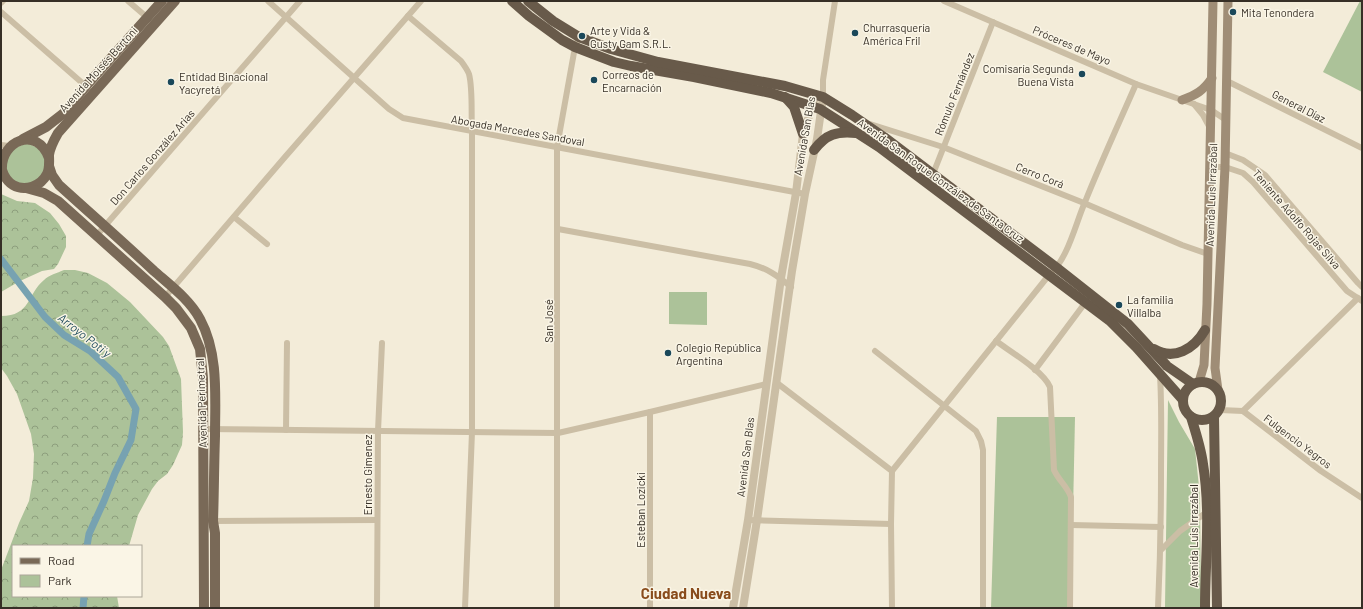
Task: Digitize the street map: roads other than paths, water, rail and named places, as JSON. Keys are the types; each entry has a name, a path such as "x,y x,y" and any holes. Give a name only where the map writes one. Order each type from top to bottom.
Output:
{"highway":[{"name":"Avenida San Roque González de Santa Cruz","path":"512,1 545,28 575,47 631,66 694,77 786,97 816,108 859,133 1110,321 1136,347 1182,400"},
{"name":"Avenida San Roque González de Santa Cruz","path":"528,1 553,22 579,37 610,49 642,58 768,82 820,96 862,122 1057,268 1128,324 1167,366 1196,383"},
{"path":"786,97 794,107 803,134"},
{"path":"814,150 822,140 831,135 846,132 859,133"},
{"path":"1147,345 1160,353 1168,354 1181,352 1196,343 1205,330"},
{"path":"1196,383 1208,383 1218,390"},
{"name":"Avenida Luis Irrazábal","path":"1196,383 1186,391 1182,400 1184,410 1191,417 1199,442 1203,464 1207,512 1205,606"},
{"name":"Avenida Luis Irrazábal","path":"1217,608 1217,413 1222,400 1218,390"},
{"path":"1191,417 1196,420 1203,421 1209,420 1217,413"}],"main road":[{"name":"Avenida Moisés Bertoni","path":"151,21 162,1"},
{"name":"Avenida Moisés Bertoni","path":"90,89 71,105 56,121 46,128 21,140 5,145 1,168 8,180 13,185 26,188 33,187 44,179 48,173 51,146 58,133 90,89 151,21 175,1"},
{"name":"Avenida Luis Irrazábal","path":"1196,383 1204,365 1208,254 1213,1"},
{"name":"Avenida Luis Irrazábal","path":"1218,390 1215,368 1225,167 1228,1"},
{"path":"1182,100 1197,95 1206,87 1212,78"},
{"path":"21,140 29,140 42,145 46,151 49,162"},
{"name":"Avenida Perimetral","path":"49,162 52,175 59,185 174,289 193,309 200,319 208,338 214,375 215,429 208,521 204,533 204,608"},
{"name":"Avenida Perimetral","path":"26,188 52,196 165,297 191,328 200,349 203,378 208,521 215,533 215,608"}],"street":[{"path":"128,1 151,21"},
{"name":"Abogada Mercedes Sandoval","path":"268,1 389,109 403,118 805,194"},
{"name":"Don Carlos González Arias","path":"97,235 300,1"},
{"path":"165,297 174,289 234,217 421,1"},
{"name":"Avenida San Blas","path":"743,608 805,194 814,150 816,108 820,96 835,1"},
{"name":"Próceres de Mayo","path":"944,1 1136,84 1211,110 1226,120"},
{"path":"1,12 90,89"},
{"path":"408,16 461,61 469,74 470,83 472,132 472,432 465,608"},
{"name":"Rómulo Fernández","path":"933,174 993,22"},
{"name":"San José","path":"556,608 558,432 557,147 575,47 579,37"},
{"name":"General Díaz","path":"1227,81 1362,148"},
{"path":"892,608 892,471 996,340 1049,275 1057,268 1064,256 1084,203 1136,84"},
{"path":"1193,103 1211,130"},
{"name":"Avenida San Blas","path":"733,608 748,520 781,278 796,192 803,134 808,118 816,108"},
{"name":"Cerro Corá","path":"862,122 944,147 1084,203 1182,245 1208,254"},
{"name":"Teniente Adolfo Rojas Silva","path":"1225,153 1243,160 1265,175 1362,287"},
{"name":"Teniente Adolfo Rojas Silva","path":"1210,167 1225,167 1243,173 1253,182 1347,291 1360,300"},
{"path":"234,217 267,244"},
{"path":"558,229 750,264 762,267 781,278 791,287"},
{"path":"1217,413 1243,411 1360,300"},
{"path":"1035,370 1085,303"},
{"path":"996,340 1035,370 1047,381 1050,387 1054,470 1058,478 1068,489 1071,497 1070,608"},
{"path":"286,430 287,343"},
{"name":"Ernesto Gimenez","path":"377,608 378,431 382,343"},
{"path":"875,351 976,431 981,441 983,450 983,608"},
{"path":"1158,608 1161,551 1162,408 1160,375"},
{"path":"777,383 892,471"},
{"path":"204,429 558,432 766,384"},
{"name":"Fulgencio Yegros","path":"1243,411 1321,472 1362,498"},
{"name":"Esteban Lozicki","path":"650,412 650,608"},
{"path":"1161,551 1180,531 1207,512"},
{"path":"208,521 377,520"},
{"path":"748,520 891,524"},
{"path":"1071,525 1161,527"},
{"path":"1205,606 1217,608"}],"waterway":[{"name":"Arroyo Poti´y","path":"1,259 45,317 64,335 90,351 118,377 136,409 131,440 89,534 87,545"},
{"name":"Arroyo Poti´y","path":"83,608 84,597"}],"place":[{"name":"Mita Tenondera","path":"1233,12"},
{"name":"Churrasquería América Fril","path":"855,33"},
{"name":"Arte y Vida & Gusty Gam S.R.L.","path":"582,36"},
{"name":"Comisaría Segunda Buena Vista","path":"1082,74"},
{"name":"Correos de Encarnación","path":"594,80"},
{"name":"Entidad Binacional Yacyretá","path":"171,82"},
{"name":"La familia Villalba","path":"1119,305"},
{"name":"Colegio República Argentina","path":"668,353"}],"district":[{"name":"Ciudad Nueva","path":"686,593"}]}
